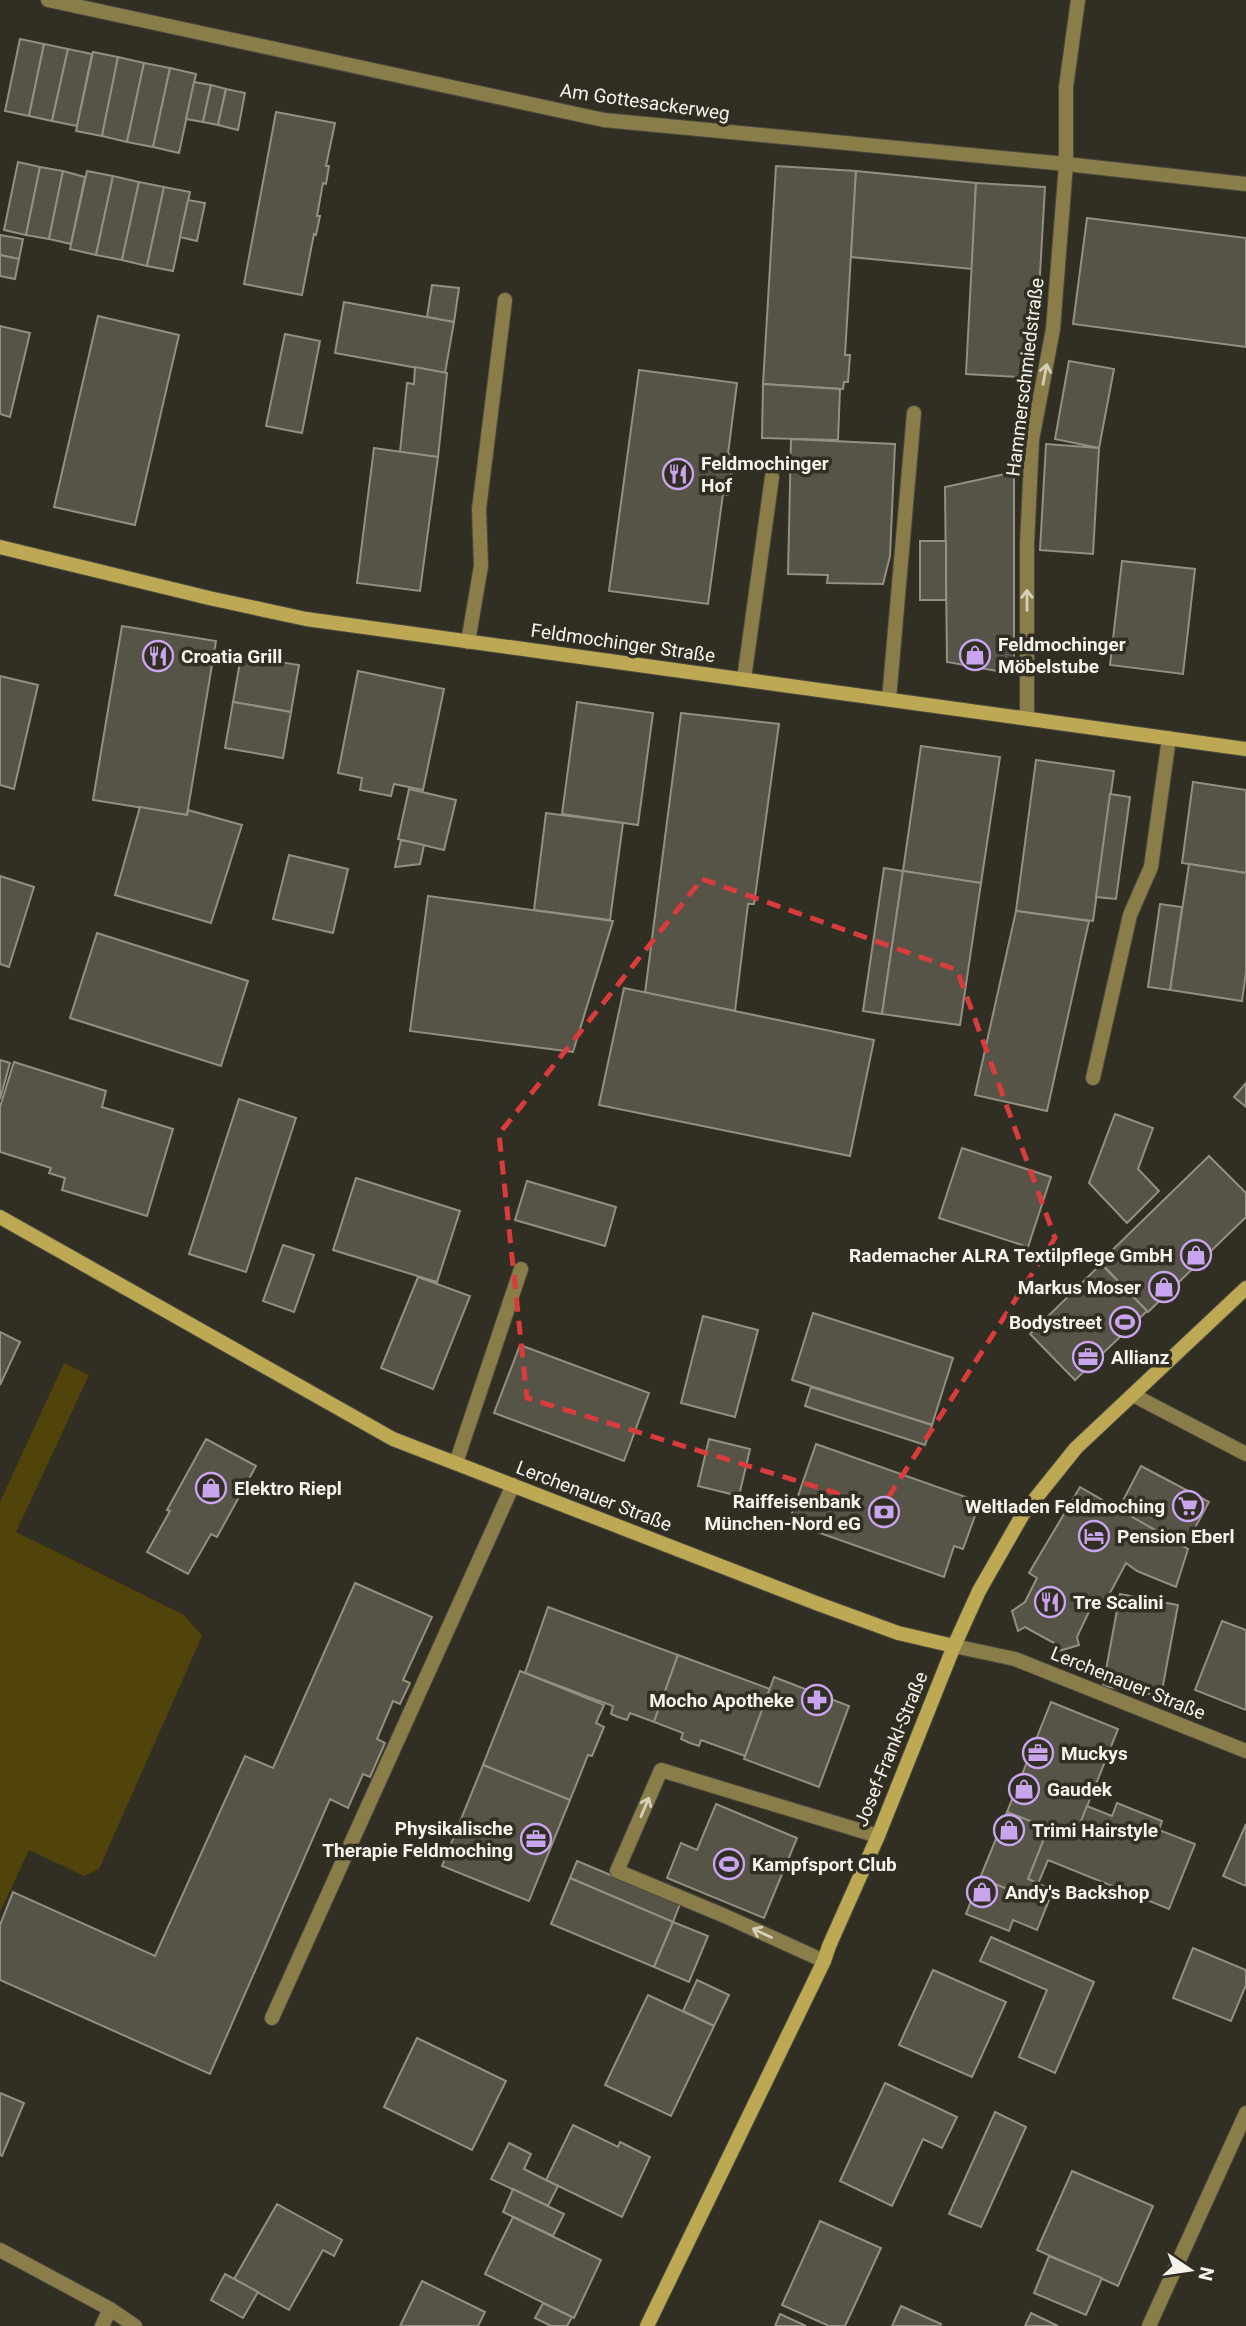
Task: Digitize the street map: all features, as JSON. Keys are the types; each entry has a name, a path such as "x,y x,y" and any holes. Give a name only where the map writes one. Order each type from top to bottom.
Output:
{"main road":[{"name":"Feldmochinger Straße","path":"0,547 294,616 1246,749"},
{"name":"Lerchenauer Straße","path":"0,1217 393,1439 898,1633 954,1646"},
{"name":"Josef-Frankl-Straße","path":"646,2326 824,1961 841,1916 878,1836 954,1646 979,1591 1023,1514 1076,1448 1246,1288"}],"street":[{"name":"Am Gottesackerweg","path":"48,0 604,120 1246,184"},
{"name":"Hammerschmiedstraße","path":"1027,718 1027,544 1032,440 1054,329 1066,164 1066,87 1079,0"},
{"path":"467,642 481,566 479,509 505,300"},
{"path":"890,699 914,413"},
{"path":"744,679 772,477"},
{"path":"1093,1078 1130,915 1151,867 1169,738"},
{"path":"456,1463 521,1269"},
{"path":"1133,1395 1246,1454"},
{"path":"272,2018 513,1485"},
{"name":"Lerchenauer Straße","path":"954,1646 1015,1659 1246,1751"},
{"path":"824,1961 726,1916 617,1871 661,1770 878,1836"},
{"path":"1149,2326 1246,2113"},
{"path":"0,2250 110,2309 135,2326"},
{"path":"102,2326 110,2309"}],"highlighted area":[{"path":"702,879 957,970 1055,1238 882,1507 527,1398 499,1134"}],"shaded area":[{"path":"64,1363 89,1375 16,1532 184,1615 202,1636 99,1869 84,1876 29,1850 0,1912 0,1502"}],"building":[{"path":"20,39 44,44 29,116 5,111"},
{"path":"44,44 68,49 52,121 29,116"},
{"path":"68,49 92,54 77,126 52,121"},
{"path":"93,52 118,57 102,136 76,131"},
{"path":"118,57 144,63 127,142 102,136"},
{"path":"144,63 170,68 153,147 127,142"},
{"path":"170,68 196,74 179,153 153,147"},
{"path":"194,82 211,85 203,122 186,119"},
{"path":"211,85 226,89 218,125 203,122"},
{"path":"226,89 245,93 238,130 218,125"},
{"path":"276,112 335,123 326,166 329,166 326,184 323,183 317,216 320,216 302,295 244,284"},
{"path":"18,162 40,167 26,235 4,230"},
{"path":"776,166 856,171 845,355 850,355 848,382 844,382 843,389 763,384"},
{"path":"40,167 63,171 49,239 26,235"},
{"path":"63,171 85,177 71,244 49,239"},
{"path":"87,171 113,176 96,255 70,249"},
{"path":"856,171 976,183 972,269 851,257"},
{"path":"113,176 139,182 122,260 96,255"},
{"path":"139,182 164,187 147,266 122,260"},
{"path":"976,183 1045,187 1034,378 966,374"},
{"path":"164,187 190,192 173,271 147,266"},
{"path":"188,200 205,203 197,241 180,237"},
{"path":"1087,218 1246,238 1246,347 1073,324"},
{"path":"0,235 23,239 19,259 0,255"},
{"path":"0,255 19,259 15,279 0,276"},
{"path":"432,285 459,288 454,322 427,317"},
{"path":"344,302 454,322 445,373 335,353"},
{"path":"98,316 179,335 135,525 54,507"},
{"path":"0,326 30,333 10,417 0,414"},
{"path":"285,334 320,341 302,433 266,426"},
{"path":"1069,361 1114,369 1099,448 1055,439"},
{"path":"415,367 447,373 438,457 400,452 407,383 414,384"},
{"name":"Feldmochinger Hof","path":"639,370 737,383 728,454 734,455 728,495 723,494 708,604 609,591"},
{"path":"763,384 840,389 838,440 762,438"},
{"path":"791,439 895,444 890,556 883,584 827,583 828,575 788,574"},
{"path":"1046,444 1099,448 1093,554 1040,550"},
{"path":"374,448 438,457 420,591 357,583"},
{"path":"1014,472 1014,674 947,662 945,487"},
{"path":"920,541 946,541 946,600 920,600"},
{"path":"1122,561 1195,569 1183,674 1110,665"},
{"path":"122,626 216,641 187,815 93,800"},
{"path":"241,656 299,665 291,712 233,702"},
{"path":"358,671 444,689 423,790 394,784 391,796 360,790 362,778 338,773"},
{"path":"0,676 38,685 14,789 0,785"},
{"path":"233,702 291,712 283,758 225,748"},
{"path":"577,702 653,713 638,825 562,814"},
{"path":"681,713 779,724 754,904 748,904 735,1011 645,993"},
{"path":"921,746 1000,757 981,883 903,871"},
{"path":"1036,760 1114,771 1093,921 1016,911"},
{"path":"1193,782 1246,790 1246,873 1182,863"},
{"path":"409,789 456,800 444,850 398,839"},
{"path":"1110,794 1130,797 1116,899 1096,897"},
{"path":"140,807 187,815 188,810 242,825 211,923 115,895"},
{"path":"546,813 623,823 610,920 534,910"},
{"path":"401,840 424,845 420,864 395,867"},
{"path":"289,855 348,869 333,933 273,919"},
{"path":"1189,864 1246,873 1246,972 1242,1001 1170,990"},
{"path":"884,868 903,871 882,1014 863,1011"},
{"path":"903,871 981,883 960,1025 882,1014"},
{"path":"0,876 34,887 9,967 0,964"},
{"path":"428,896 613,921 573,1052 410,1031"},
{"path":"1160,904 1182,907 1170,990 1148,987"},
{"path":"1016,911 1089,921 1047,1111 975,1095"},
{"path":"97,933 248,981 221,1066 70,1018"},
{"path":"624,988 874,1040 850,1156 599,1105"},
{"path":"0,1060 10,1063 0,1099"},
{"path":"14,1062 106,1091 102,1107 173,1129 147,1216 62,1190 65,1178 49,1173 51,1168 0,1152 0,1107"},
{"path":"1246,1083 1246,1107 1234,1097"},
{"path":"239,1099 296,1118 246,1272 189,1254"},
{"path":"1115,1114 1153,1128 1138,1169 1159,1191 1127,1223 1089,1183"},
{"path":"962,1148 1051,1177 1028,1247 939,1218"},
{"path":"1209,1156 1246,1193 1246,1217 1148,1312 1100,1262"},
{"path":"356,1178 460,1211 437,1282 333,1250"},
{"path":"527,1181 616,1207 605,1246 515,1220"},
{"path":"283,1245 314,1255 294,1312 263,1301"},
{"path":"1101,1264 1147,1311 1075,1380 1030,1334"},
{"path":"418,1277 470,1296 433,1389 381,1368"},
{"path":"813,1313 953,1358 932,1425 792,1380"},
{"path":"703,1316 758,1330 735,1417 681,1403"},
{"path":"0,1332 20,1342 0,1385"},
{"path":"520,1345 649,1393 624,1461 494,1413"},
{"path":"811,1387 932,1425 925,1445 805,1406"},
{"name":"Elektro Riepl","path":"206,1439 256,1466 217,1537 211,1534 188,1574 147,1552"},
{"path":"709,1439 750,1449 739,1496 698,1486"},
{"name":"Raiffeisenbank München-Nord eG","path":"816,1444 980,1502 963,1549 954,1546 944,1577 789,1522"},
{"path":"1141,1466 1209,1502 1185,1546 1118,1510"},
{"path":"1080,1487 1188,1549 1176,1587 1137,1571 1126,1563 1102,1608 1093,1603 1077,1637 1079,1645 1059,1651 1054,1643 1025,1627 1018,1631 1012,1611 1025,1602 1037,1578 1029,1573"},
{"path":"355,1583 432,1617 403,1680 410,1683 400,1704 393,1701 377,1739 385,1743 370,1777 363,1774 348,1808 330,1799 210,2074 0,1980 0,1925 13,1892 155,1956 245,1756 273,1768"},
{"path":"1120,1594 1178,1605 1161,1696 1103,1686"},
{"path":"548,1607 678,1655 654,1722 630,1713 627,1720 618,1717 611,1714 613,1706 525,1673"},
{"path":"1222,1621 1246,1630 1246,1710 1195,1690"},
{"path":"678,1655 770,1689 745,1756 701,1740 699,1746 690,1743 681,1739 683,1733 654,1722"},
{"path":"520,1671 604,1705 596,1723 604,1727 592,1756 588,1755 570,1800 483,1765"},
{"path":"774,1677 849,1706 819,1787 744,1759"},
{"path":"1051,1702 1118,1729 1074,1839 1007,1812"},
{"path":"483,1765 570,1800 529,1901 442,1866"},
{"path":"1117,1803 1162,1821 1159,1830 1195,1844 1169,1909 1048,1860 1038,1884 1028,1879 1048,1828 1074,1839 1087,1806 1112,1816"},
{"name":"Kampfsport Club","path":"716,1804 797,1838 764,1918 667,1878 681,1843 697,1850"},
{"path":"1007,1812 1048,1828 1028,1879 1053,1890 1047,1905 980,1878"},
{"path":"1246,1824 1246,1886 1223,1876"},
{"path":"577,1861 680,1904 673,1922 570,1878"},
{"path":"570,1878 673,1922 654,1967 551,1924"},
{"path":"980,1878 1047,1905 1037,1930 1013,1920 1009,1931 966,1914"},
{"path":"673,1922 708,1936 689,1982 654,1967"},
{"path":"991,1937 1094,1982 1055,2073 1019,2057 1047,1990 980,1961"},
{"path":"1193,1948 1246,1970 1246,1985 1231,2021 1173,1998"},
{"path":"933,1970 1006,2002 972,2077 899,2045"},
{"path":"697,1980 729,1995 714,2026 683,2011"},
{"path":"648,1995 714,2026 671,2116 605,2085"},
{"path":"417,2038 506,2081 472,2150 384,2107"},
{"path":"885,2083 957,2117 942,2148 923,2139 892,2206 840,2181"},
{"path":"0,2093 24,2103 2,2156 0,2155"},
{"path":"995,2112 1026,2127 981,2227 949,2214"},
{"path":"573,2125 618,2147 620,2142 650,2157 622,2217 546,2180"},
{"path":"509,2143 531,2154 524,2169 558,2186 548,2206 491,2179"},
{"path":"1072,2171 1153,2206 1118,2286 1037,2250"},
{"path":"513,2189 564,2214 553,2236 503,2212"},
{"path":"277,2204 342,2240 334,2256 323,2250 289,2310 234,2279"},
{"path":"513,2217 601,2260 574,2318 485,2274"},
{"path":"820,2221 881,2248 845,2326 829,2326 782,2305"},
{"path":"1049,2256 1102,2278 1086,2315 1034,2293"},
{"path":"225,2274 258,2292 243,2318 211,2300"},
{"path":"422,2281 485,2312 478,2326 400,2326"},
{"path":"543,2303 572,2317 567,2326 551,2326 535,2318"},
{"path":"901,2306 941,2324 892,2326"},
{"path":"1031,2313 1058,2326 1025,2326"},
{"path":"780,2314 806,2326 775,2326"}],"place":[{"name":"Feldmochinger Hof","path":"678,474"},
{"name":"Feldmochinger Möbelstube","path":"975,655"},
{"name":"Croatia Grill","path":"158,656"},
{"name":"Rademacher ALRA Textilpflege GmbH","path":"1196,1255"},
{"name":"Markus Moser","path":"1164,1287"},
{"name":"Bodystreet","path":"1125,1322"},
{"name":"Allianz","path":"1088,1357"},
{"name":"Elektro Riepl","path":"211,1488"},
{"name":"Weltladen Feldmoching","path":"1188,1506"},
{"name":"Raiffeisenbank München-Nord eG","path":"884,1512"},
{"name":"Pension Eberl","path":"1094,1536"},
{"name":"Tre Scalini","path":"1050,1602"},
{"name":"Mocho Apotheke","path":"817,1700"},
{"name":"Muckys","path":"1038,1753"},
{"name":"Gaudek","path":"1024,1789"},
{"name":"Trimi Hairstyle","path":"1009,1830"},
{"name":"Physikalische Therapie Feldmoching","path":"536,1839"},
{"name":"Kampfsport Club","path":"729,1864"},
{"name":"Andy's Backshop","path":"982,1892"}]}
